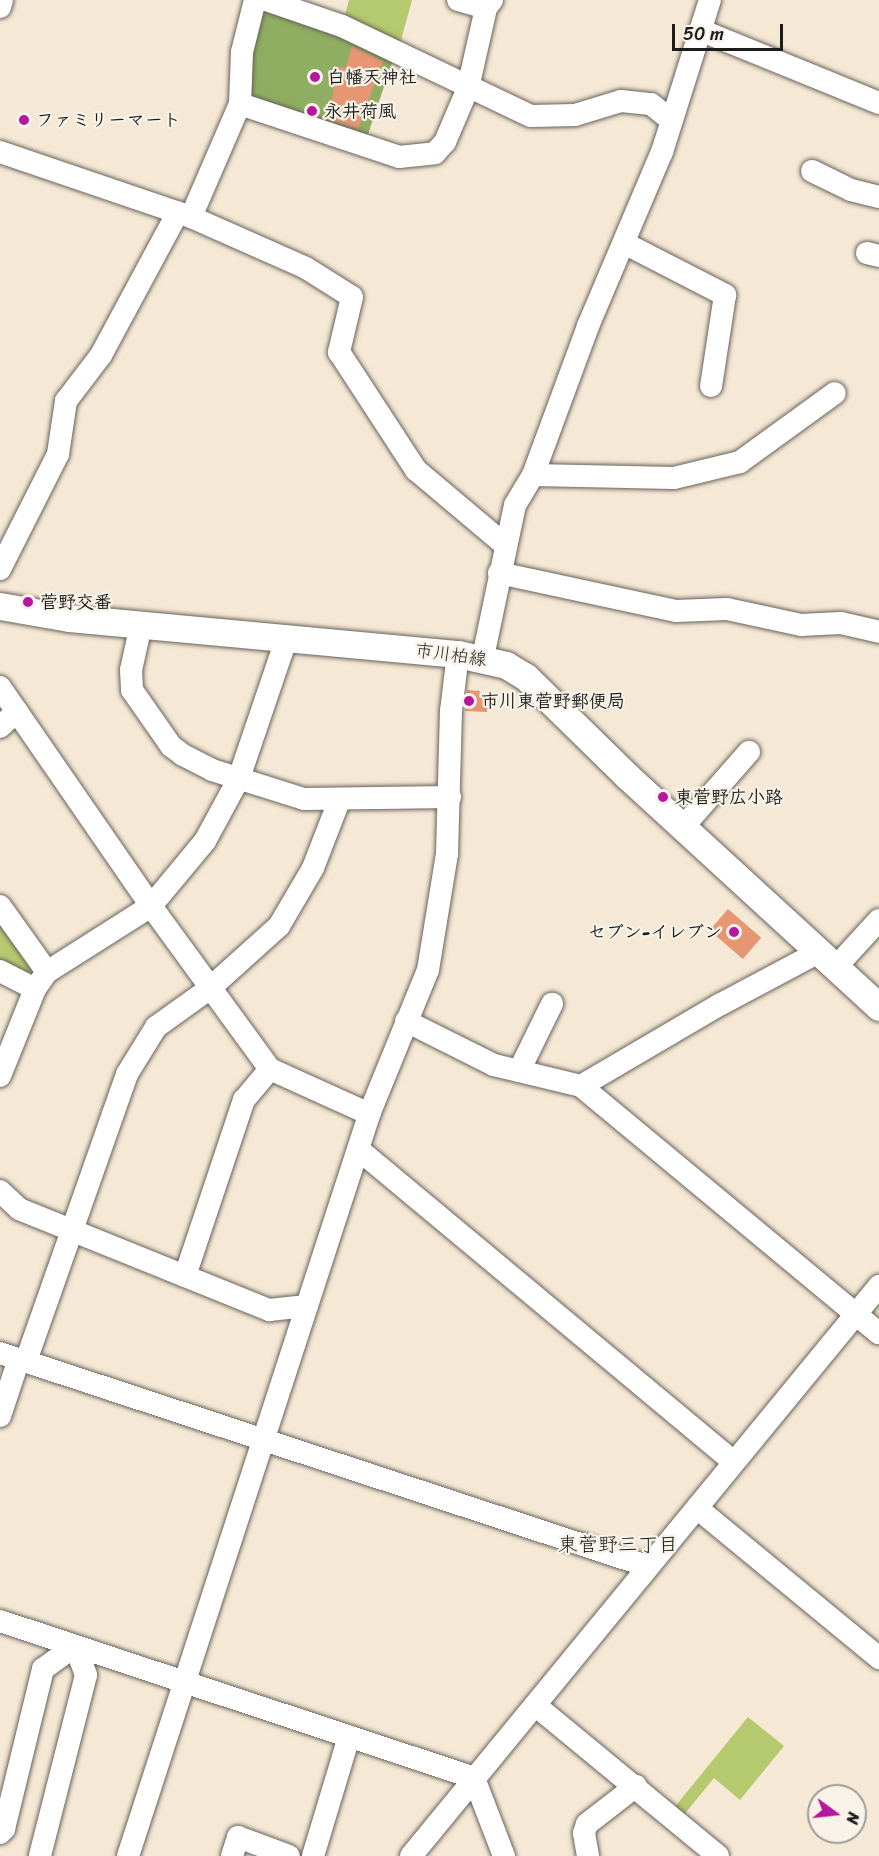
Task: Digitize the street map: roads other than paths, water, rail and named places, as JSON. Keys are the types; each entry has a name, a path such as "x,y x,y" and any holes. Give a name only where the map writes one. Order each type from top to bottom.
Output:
{"main road":[{"name":"市川柏線","path":"0,606 141,625 471,656 526,677 683,827 879,1007"}],"street":[{"path":"0,7 2,0"},
{"path":"0,568 58,454 66,402 101,355 184,215 240,104 242,52 255,0"},
{"path":"240,104 399,157 435,153 446,142 468,88 489,4 458,0"},
{"path":"128,1856 369,1114 428,970 447,854 451,711 499,573 515,505 533,475 588,326 624,243 671,120 710,0"},
{"path":"280,1 398,51 468,88 545,119 575,115 621,101 651,104 671,120"},
{"path":"700,30 879,103"},
{"path":"0,152 184,215 306,268 352,297 339,352 416,470 504,544"},
{"path":"812,171 851,190 879,197"},
{"path":"624,243 725,295 711,386"},
{"path":"533,475 674,478 740,462 835,393"},
{"path":"499,573 676,611 727,609 801,625 841,623 879,632"},
{"path":"141,625 131,670 132,690 171,746 212,770 281,794 339,801 450,797"},
{"path":"0,1076 41,981 150,906 206,841 239,778 287,637"},
{"path":"0,687 150,906 209,989 270,1068 369,1114"},
{"path":"0,727 17,711"},
{"path":"683,827 748,752"},
{"path":"0,1416 15,1358 72,1231 127,1074 156,1027 209,989 279,926 313,868 339,801"},
{"path":"0,906 41,981"},
{"path":"581,1086 721,1004 827,960 879,920"},
{"path":"0,971 41,981"},
{"path":"519,1071 552,1004"},
{"path":"406,1021 468,1055 519,1071 581,1086 879,1333"},
{"path":"185,1276 244,1100 270,1068"},
{"path":"358,1149 734,1462"},
{"path":"0,1191 19,1209 269,1310 307,1306"},
{"path":"411,1856 879,1286"},
{"path":"15,1358 262,1442 647,1566"},
{"path":"697,1508 879,1658"},
{"path":"0,1621 474,1778"},
{"path":"0,1833 4,1829 43,1669 75,1646"},
{"path":"40,1856 86,1675 75,1646"},
{"path":"535,1705 636,1786 718,1856"},
{"path":"313,1856 349,1737"},
{"path":"474,1778 504,1856"},
{"path":"588,1856 584,1833 587,1824 636,1786"},
{"path":"232,1856 238,1837 289,1856"}],"place":[{"name":"白幡天神社","path":"315,77"},
{"name":"永井荷風","path":"312,111"},
{"name":"ファミリーマート","path":"24,120"},
{"name":"菅野交番","path":"28,602"},
{"name":"市川東菅野郵便局","path":"469,701"},
{"name":"東菅野広小路","path":"663,797"},
{"name":"セブン-イレブン","path":"734,932"}],"district":[{"name":"東菅野三丁目","path":"618,1544"}]}
